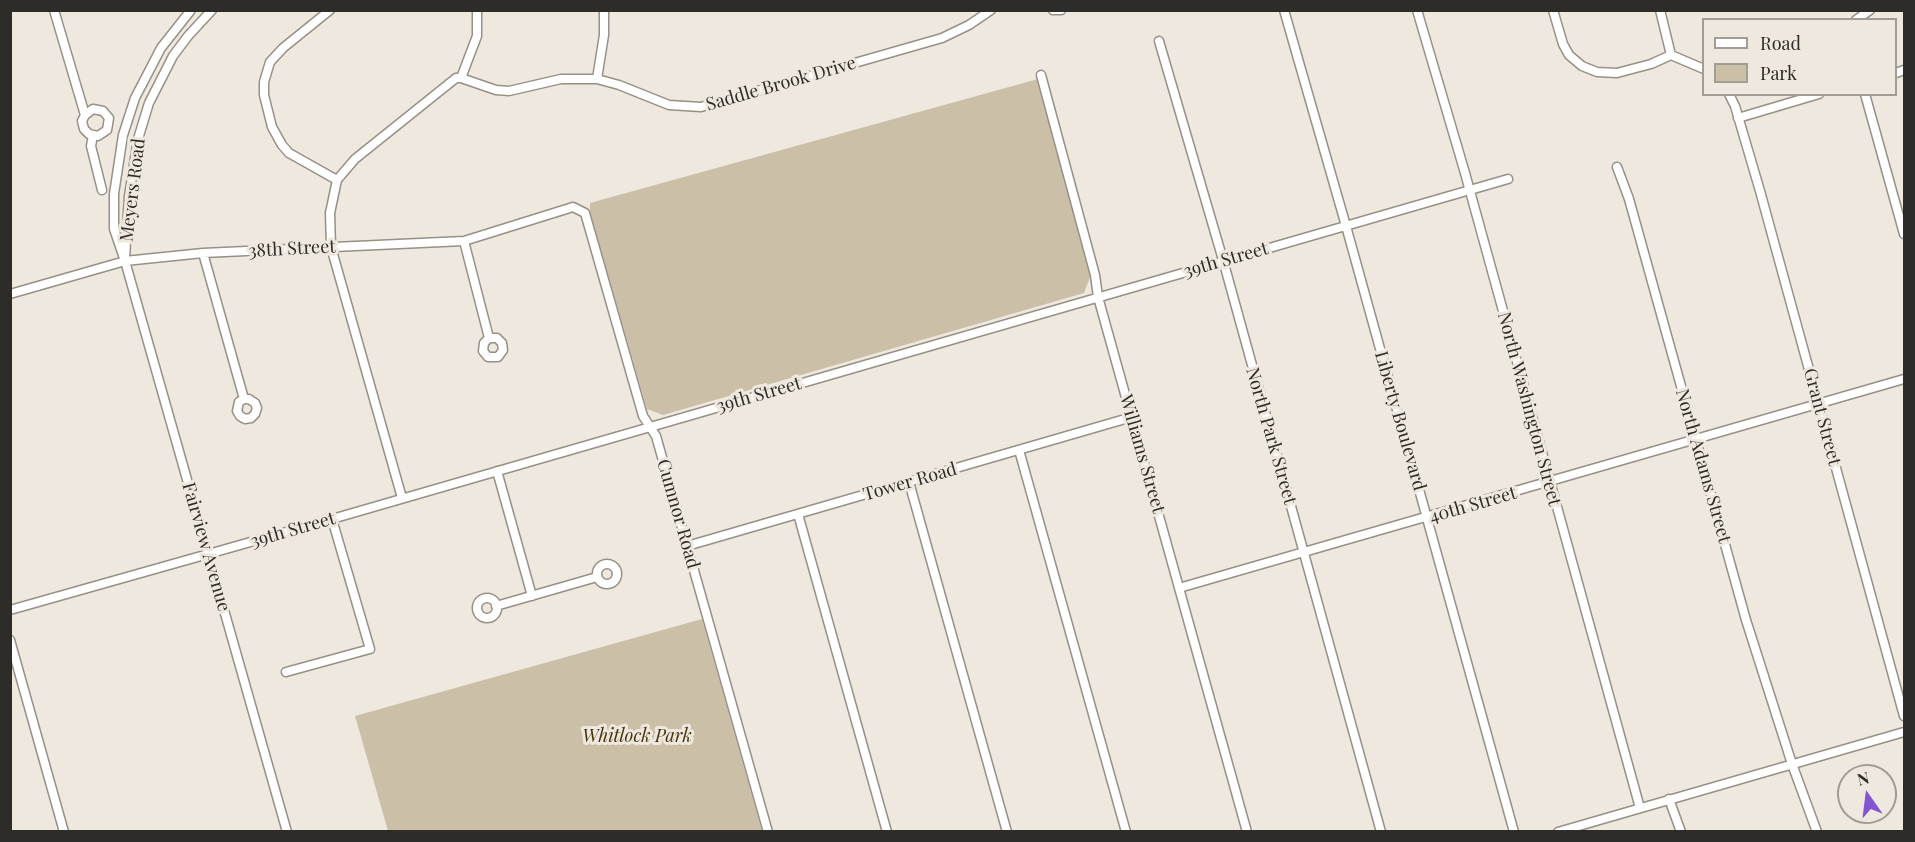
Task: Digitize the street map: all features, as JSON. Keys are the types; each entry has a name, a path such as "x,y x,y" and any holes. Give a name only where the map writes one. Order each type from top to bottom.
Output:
{"street":[{"path":"54,10 85,115"},
{"name":"Meyers Road","path":"125,261 114,229 114,194 123,135 135,98 160,48 191,10"},
{"name":"Meyers Road","path":"125,261 129,195 136,150 149,103 173,56 212,10"},
{"path":"330,10 283,48 270,62 264,89 267,114 276,137 282,145 289,153 337,180"},
{"path":"402,498 331,248 330,213 337,180 369,147 456,78 461,78 477,36 477,10"},
{"path":"597,79 604,35 604,10"},
{"name":"Saddle Brook Drive","path":"461,78 496,90 509,91 561,78 597,79 620,85 669,105 701,106 942,38 969,26 991,10"},
{"path":"1053,10 1061,10"},
{"name":"Liberty Boulevard","path":"1284,10 1514,831"},
{"name":"North Washington Street","path":"1417,10 1640,808"},
{"path":"1553,10 1563,44 1569,55 1582,66 1597,72 1617,74 1651,64 1671,55 1702,68"},
{"path":"1660,10 1671,55"},
{"name":"North Park Street","path":"1159,41 1223,260 1381,831"},
{"name":"Williams Street","path":"1041,75 1095,275 1098,297 1247,831"},
{"name":"Grant Street","path":"1730,96 1738,118 1819,404 1905,716"},
{"path":"1738,118 1812,96"},
{"path":"1866,96 1905,234"},
{"path":"96,109 103,111 109,118 109,126 98,136 93,135 84,129 82,121 85,115 96,109"},
{"path":"93,135 91,146 102,190"},
{"name":"North Adams Street","path":"1617,167 1629,199 1746,620 1792,764 1817,831"},
{"name":"39th Street","path":"10,610 208,555 1508,179"},
{"name":"38th Street","path":"10,294 125,261 203,254 464,241 573,207"},
{"name":"Cumnor Road","path":"573,207 585,213 643,416 656,436 768,831"},
{"path":"464,241 489,338"},
{"path":"203,254 244,399"},
{"name":"Fairview Avenue","path":"125,261 287,831"},
{"name":"40th Street","path":"1179,588 1905,380"},
{"name":"Tower Road","path":"687,546 1132,417"},
{"path":"1019,450 1126,831"},
{"path":"496,471 532,596"},
{"path":"909,482 1007,831"},
{"path":"798,514 887,831"},
{"path":"286,672 370,648 333,519"},
{"path":"496,606 597,577"},
{"path":"10,640 64,831"},
{"path":"1558,831 1905,732"},
{"path":"1669,799 1681,831"}],"green space":[{"path":"1038,79 1092,272 1084,293 663,415 647,409 590,212 590,203"},
{"name":"Whitlock Park","path":"702,619 762,831 388,831 355,716"}]}
